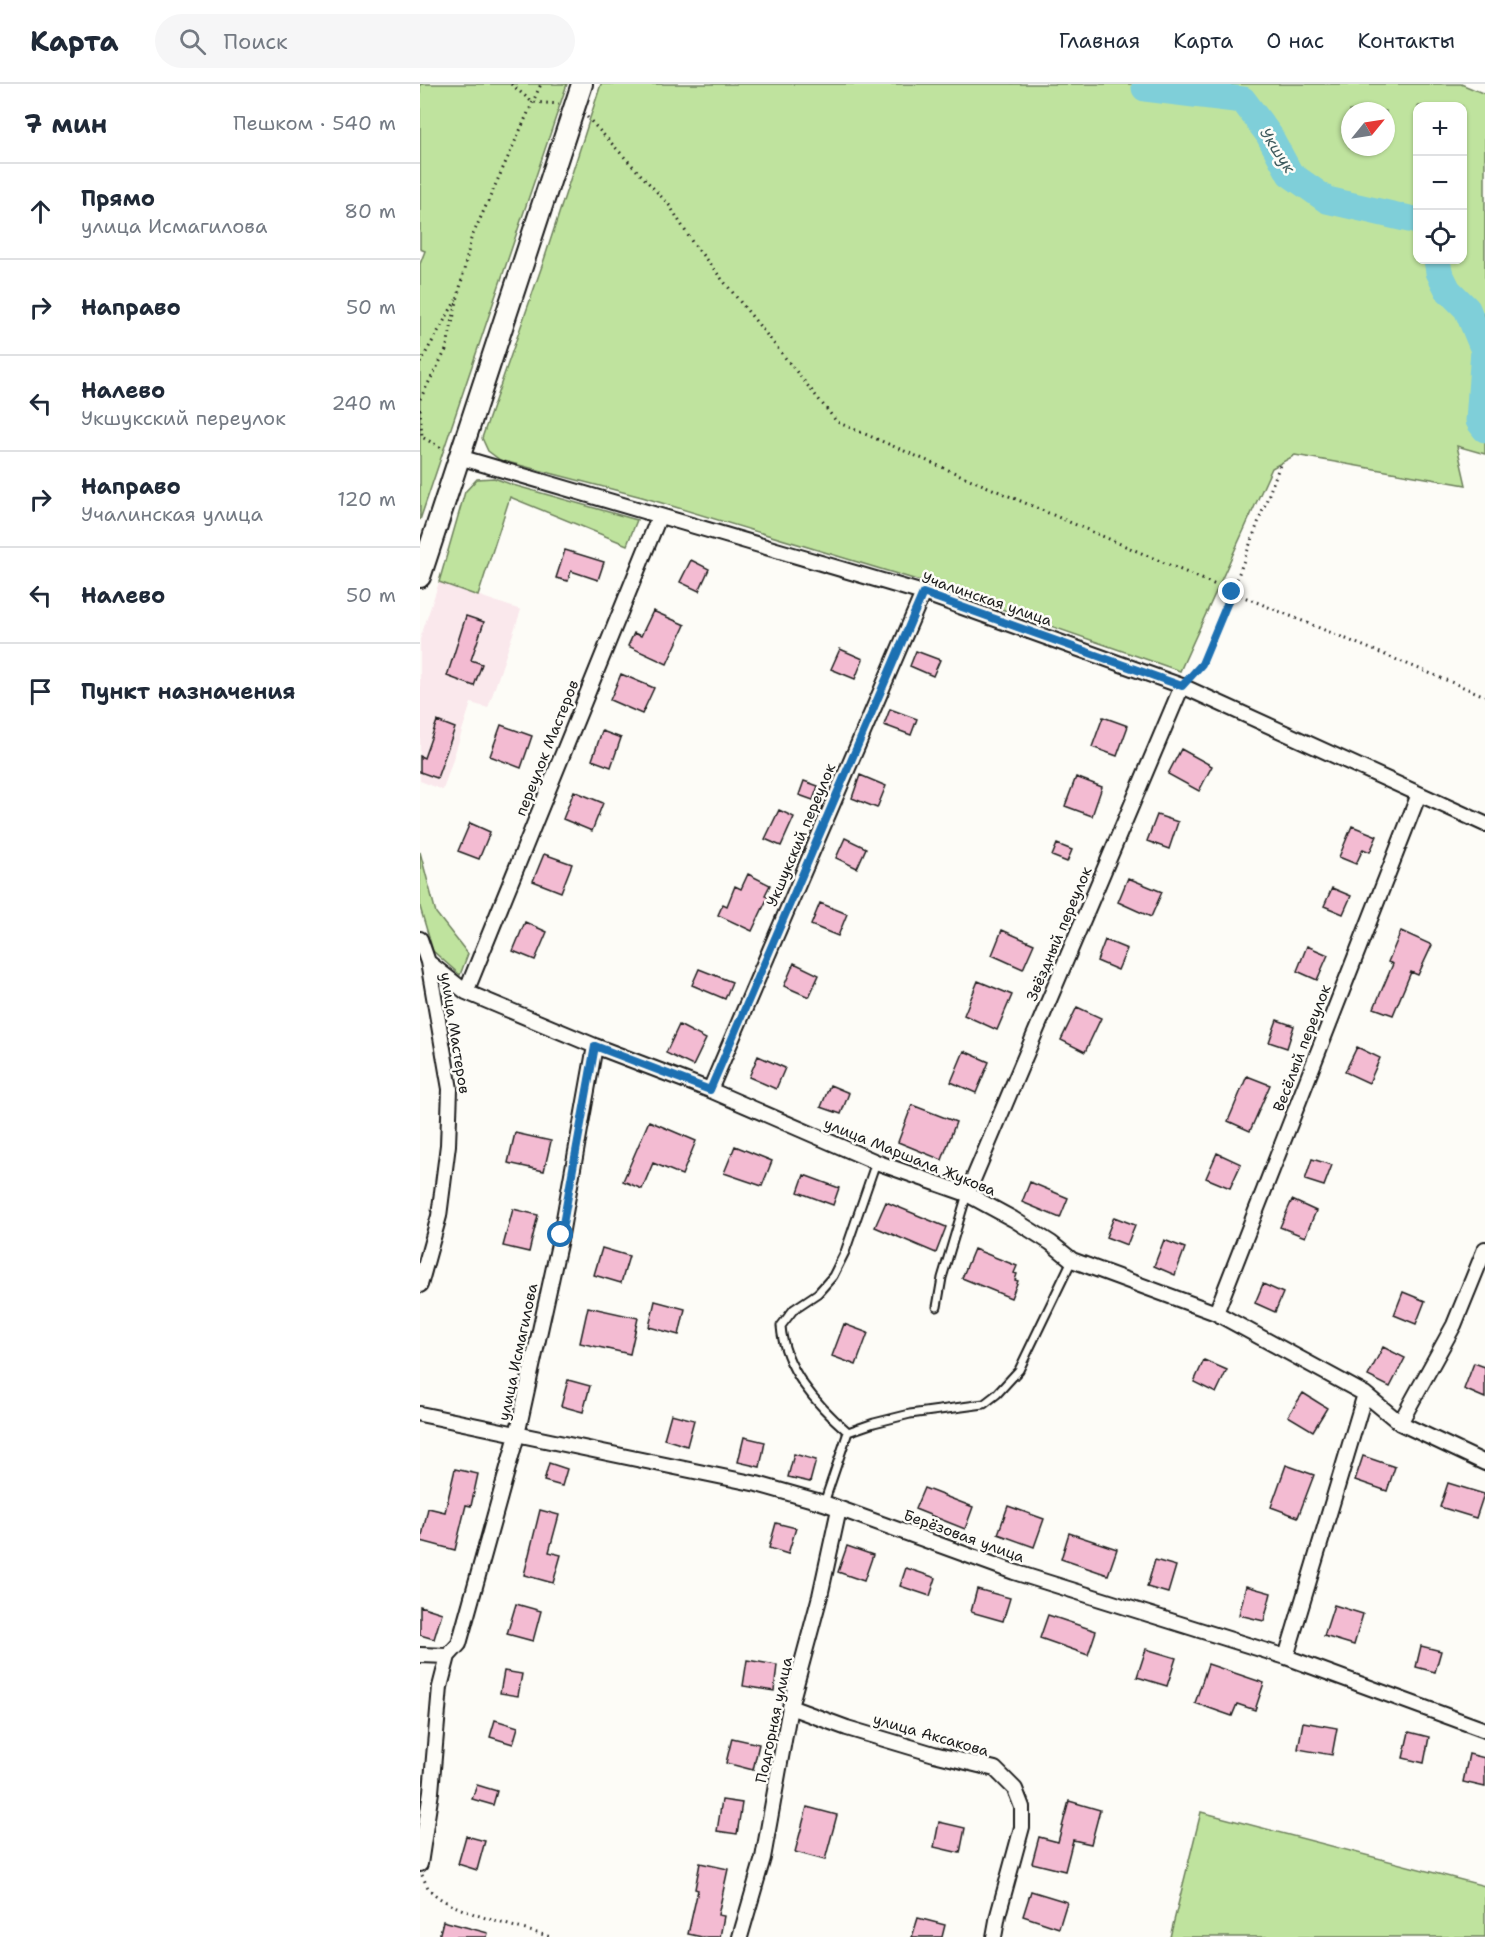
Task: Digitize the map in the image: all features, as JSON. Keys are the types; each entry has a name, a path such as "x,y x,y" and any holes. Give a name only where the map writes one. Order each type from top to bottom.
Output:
{"main road":[{"path":"420,577 582,84"}],"street":[{"name":"Учалинская улица","path":"459,457 923,593 1182,686 1485,824"},
{"name":"переулок Мастеров","path":"466,992 659,517"},
{"name":"Укшукский переулок","path":"710,1090 923,593"},
{"name":"Звёздный переулок","path":"967,1194 1182,686"},
{"name":"Весёлый переулок","path":"1216,1313 1419,794"},
{"path":"420,939 428,962"},
{"name":"улица Маршала Жукова","path":"428,962 466,992 595,1046 710,1090 876,1162 967,1194 1013,1219 1051,1243 1072,1260 1216,1313 1365,1394 1400,1423 1485,1463"},
{"name":"улица Мастеров","path":"420,1285 439,1216 448,1145 450,1089 428,962"},
{"name":"улица Исмагилова","path":"420,1864 431,1792 440,1687 448,1656 459,1644 517,1435 561,1235 595,1046"},
{"path":"1400,1423 1454,1325 1485,1249"},
{"path":"1286,1657 1365,1394"},
{"name":"Берёзовая улица","path":"420,1414 757,1484 824,1503 1014,1572 1286,1657 1485,1730"},
{"name":"Подгорная улица","path":"740,1937 763,1858 790,1707 820,1596 839,1509"},
{"path":"420,1655 448,1656"},
{"name":"улица Аксакова","path":"790,1707 848,1728 934,1754 995,1769 1015,1789 1022,1807 1022,1827 994,1937"}],"lane":[{"path":"848,1431 823,1410 807,1390 782,1338 781,1326 794,1309 818,1293 833,1276 845,1252 876,1162"},
{"path":"938,1307 942,1278 967,1194"},
{"path":"848,1431 910,1414 984,1404 997,1394 1019,1370 1072,1260"},
{"path":"824,1503 848,1431"}],"path":[{"path":"511,84 532,102 576,104 670,206 692,242 837,422 1232,592 1485,696"},
{"path":"420,399 446,350 471,239 542,84"},
{"path":"420,363 458,296"},
{"path":"420,409 422,437 459,457"},
{"path":"1182,686 1202,664 1281,462"},
{"path":"420,1871 430,1890 444,1901 468,1911 551,1937"}],"shaded area":[{"path":"439,582 521,610 488,708 471,703 443,790 420,781 420,639"}],"green space":[{"path":"420,84 567,84 420,520 420,264 425,251 420,249"},
{"path":"601,84 1461,84 1485,94 1485,454 1457,446 1466,485 1295,455 1272,468 1180,671 927,583 642,497 500,460 488,451 482,438 543,263"},
{"path":"494,478 637,520 627,545 510,497 478,596 439,582 465,492 477,479"},
{"path":"420,852 436,913 468,954 460,975 433,951 420,907"},
{"path":"1201,1812 1485,1886 1485,1937 1170,1937"}],"building":[{"path":"565,550 604,562 598,580 571,571 568,581 556,578"},
{"path":"691,560 709,569 699,591 680,582"},
{"path":"653,611 685,625 667,664 628,646 634,633 641,636"},
{"path":"466,616 484,622 471,660 482,664 474,686 447,676"},
{"path":"840,649 863,659 855,679 831,669"},
{"path":"916,651 940,660 933,676 910,666"},
{"path":"621,674 654,688 642,714 610,700"},
{"path":"890,709 917,719 911,735 884,725"},
{"path":"1103,717 1128,726 1117,756 1092,747"},
{"path":"437,721 455,728 437,778 420,772 420,756 424,758"},
{"path":"501,725 532,736 521,768 490,756"},
{"path":"602,731 621,738 611,767 592,760"},
{"path":"1181,749 1212,766 1199,791 1168,774"},
{"path":"860,775 886,786 877,808 852,798"},
{"path":"1076,777 1102,787 1092,816 1065,806"},
{"path":"804,781 818,786 813,800 799,795"},
{"path":"574,791 603,803 592,831 563,819"},
{"path":"779,810 794,817 781,846 765,839"},
{"path":"1157,815 1178,822 1169,849 1147,841"},
{"path":"470,823 490,832 479,859 458,851"},
{"path":"1352,826 1377,836 1370,852 1363,849 1356,864 1339,857"},
{"path":"845,838 866,848 857,868 836,858"},
{"path":"1057,844 1072,850 1067,862 1052,856"},
{"path":"544,854 572,864 561,892 533,881"},
{"path":"748,874 770,885 765,895 768,897 752,931 718,915 723,904 727,906 735,886 741,889"},
{"path":"1128,878 1162,892 1151,917 1118,902"},
{"path":"1332,888 1351,896 1343,914 1324,906"},
{"path":"820,903 847,914 838,936 811,925"},
{"path":"525,922 547,932 535,960 513,951"},
{"path":"1002,930 1034,944 1023,969 992,955"},
{"path":"1401,931 1432,945 1418,975 1411,972 1393,1015 1374,1008 1393,964 1388,962"},
{"path":"1105,940 1127,949 1118,970 1097,961"},
{"path":"1307,946 1328,955 1317,980 1297,971"},
{"path":"794,963 819,975 809,997 784,986"},
{"path":"699,969 732,982 725,999 692,985"},
{"path":"978,981 1012,995 997,1030 964,1015"},
{"path":"1077,1007 1101,1018 1085,1052 1061,1040"},
{"path":"1277,1020 1294,1026 1287,1048 1269,1042"},
{"path":"679,1025 706,1039 693,1066 666,1053"},
{"path":"1357,1047 1380,1058 1369,1083 1345,1072"},
{"path":"964,1051 989,1062 976,1093 951,1082"},
{"path":"758,1056 785,1068 776,1089 749,1077"},
{"path":"1247,1076 1270,1085 1250,1131 1228,1121"},
{"path":"830,1085 849,1093 841,1114 821,1107"},
{"path":"912,1105 956,1122 942,1160 898,1142"},
{"path":"649,1121 696,1141 682,1175 653,1163 642,1189 623,1181"},
{"path":"515,1133 551,1141 544,1171 508,1163"},
{"path":"735,1146 772,1161 762,1186 724,1173"},
{"path":"1217,1153 1241,1164 1230,1188 1206,1178"},
{"path":"1312,1159 1332,1165 1324,1186 1305,1180"},
{"path":"804,1175 839,1188 833,1205 798,1192"},
{"path":"1030,1182 1068,1198 1060,1218 1022,1202"},
{"path":"1292,1200 1316,1211 1305,1237 1280,1227"},
{"path":"886,1202 946,1227 936,1253 875,1227"},
{"path":"513,1209 538,1215 529,1252 503,1246"},
{"path":"1114,1217 1135,1225 1127,1245 1106,1237"},
{"path":"1164,1240 1185,1248 1175,1275 1154,1266"},
{"path":"602,1248 629,1256 621,1283 594,1275"},
{"path":"974,1249 1017,1266 1014,1273 1017,1274 1015,1280 1018,1281 1011,1298 962,1278"},
{"path":"1263,1284 1283,1293 1275,1312 1255,1303"},
{"path":"1403,1292 1425,1301 1416,1324 1394,1315"},
{"path":"655,1301 685,1309 679,1335 649,1327"},
{"path":"588,1307 638,1318 630,1354 580,1343"},
{"path":"844,1324 868,1333 856,1365 832,1356"},
{"path":"1383,1347 1405,1358 1390,1387 1368,1376"},
{"path":"1204,1360 1227,1370 1216,1393 1194,1382"},
{"path":"1474,1363 1485,1367 1485,1398 1464,1389"},
{"path":"568,1380 590,1386 583,1412 561,1406"},
{"path":"1303,1393 1327,1408 1313,1431 1288,1416"},
{"path":"671,1414 694,1420 687,1446 664,1439"},
{"path":"744,1437 765,1442 760,1467 738,1462"},
{"path":"794,1454 816,1460 810,1482 788,1477"},
{"path":"1363,1456 1395,1467 1387,1491 1355,1480"},
{"path":"549,1463 567,1469 562,1486 544,1481"},
{"path":"1286,1465 1314,1475 1298,1517 1271,1507"},
{"path":"455,1469 478,1474 471,1506 466,1505 455,1550 421,1541 428,1508 445,1512"},
{"path":"1448,1483 1484,1494 1476,1518 1440,1507"},
{"path":"924,1488 973,1507 965,1529 915,1509"},
{"path":"1008,1506 1044,1519 1034,1547 998,1534"},
{"path":"540,1510 559,1515 549,1552 561,1555 553,1583 524,1575"},
{"path":"776,1523 796,1528 788,1554 769,1548"},
{"path":"1069,1533 1117,1549 1108,1575 1061,1559"},
{"path":"847,1546 873,1555 864,1581 838,1572"},
{"path":"1155,1560 1176,1566 1168,1593 1147,1587"},
{"path":"906,1568 936,1578 930,1596 900,1586"},
{"path":"1246,1586 1271,1593 1264,1621 1239,1615"},
{"path":"977,1589 1010,1598 1003,1621 971,1612"},
{"path":"516,1604 541,1611 533,1641 507,1634"},
{"path":"1334,1605 1363,1614 1354,1645 1324,1636"},
{"path":"420,1606 442,1613 434,1639 420,1635"},
{"path":"1048,1615 1096,1631 1088,1655 1040,1638"},
{"path":"1421,1646 1441,1651 1435,1672 1416,1667"},
{"path":"1146,1649 1176,1658 1167,1686 1137,1677"},
{"path":"747,1660 777,1665 774,1691 743,1686"},
{"path":"1208,1664 1264,1683 1255,1710 1237,1704 1232,1716 1195,1703"},
{"path":"504,1671 522,1674 518,1696 500,1693"},
{"path":"495,1720 518,1727 513,1744 490,1737"},
{"path":"1303,1722 1337,1728 1332,1755 1298,1749"},
{"path":"1409,1732 1429,1737 1424,1763 1403,1758"},
{"path":"732,1738 759,1744 753,1770 726,1763"},
{"path":"1469,1754 1485,1758 1485,1787 1463,1782"},
{"path":"477,1785 497,1791 493,1805 472,1799"},
{"path":"722,1800 742,1803 737,1834 717,1831"},
{"path":"1069,1801 1100,1810 1091,1844 1073,1840 1065,1871 1032,1863 1039,1837 1058,1842"},
{"path":"807,1807 837,1815 825,1860 795,1852"},
{"path":"939,1822 965,1828 960,1853 934,1847"},
{"path":"466,1836 485,1841 477,1870 458,1864"},
{"path":"700,1863 728,1869 718,1915 724,1916 720,1937 688,1934 698,1890 695,1889"},
{"path":"1031,1891 1067,1902 1059,1928 1023,1916"},
{"path":"918,1918 945,1925 942,1937 912,1937"},
{"path":"443,1921 488,1933 487,1937 439,1937"}],"waterway":[{"name":"Укшук","path":"1145,84 1145,88 1243,100 1269,135 1290,174 1327,200 1413,220"},
{"name":"Укшук","path":"1438,264 1448,290 1467,309 1484,350 1479,421 1485,429"}],"route":[{"path":"561,1235 595,1046 710,1090 923,593 1182,686 1202,664 1232,592"}]}
